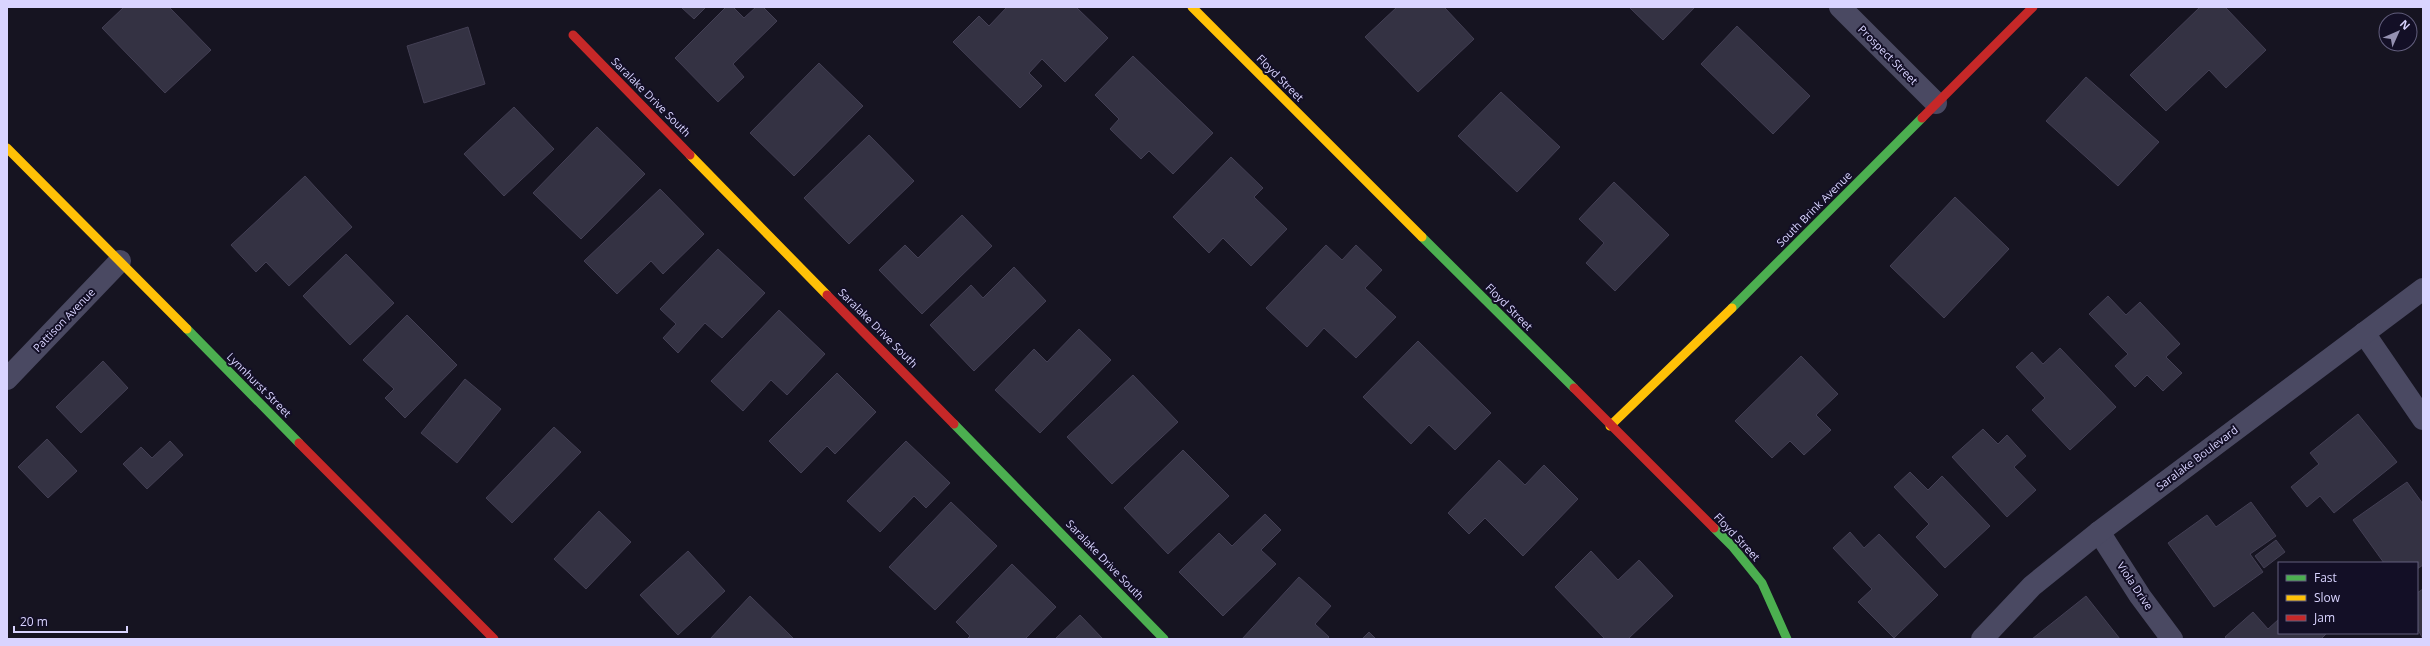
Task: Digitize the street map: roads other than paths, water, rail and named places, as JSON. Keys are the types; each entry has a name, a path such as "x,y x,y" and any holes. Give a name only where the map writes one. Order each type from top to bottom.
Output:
{"street":[{"name":"Floyd Street","path":"1192,7 1610,426 1732,546 1762,583 1787,639"},
{"name":"Prospect Street","path":"1840,7 1936,103"},
{"name":"South Brink Avenue","path":"1610,426 1674,366 2033,7"},
{"name":"Saralake Drive South","path":"573,35 1164,639"},
{"name":"Lynnhurst Street","path":"7,148 494,639"},
{"name":"Pattison Avenue","path":"7,379 120,261"},
{"name":"Saralake Boulevard","path":"1982,639 2032,586 2099,532 2423,289"},
{"path":"2364,333 2423,419"},
{"name":"Viola Drive","path":"2099,532 2140,596 2172,639"}]}
